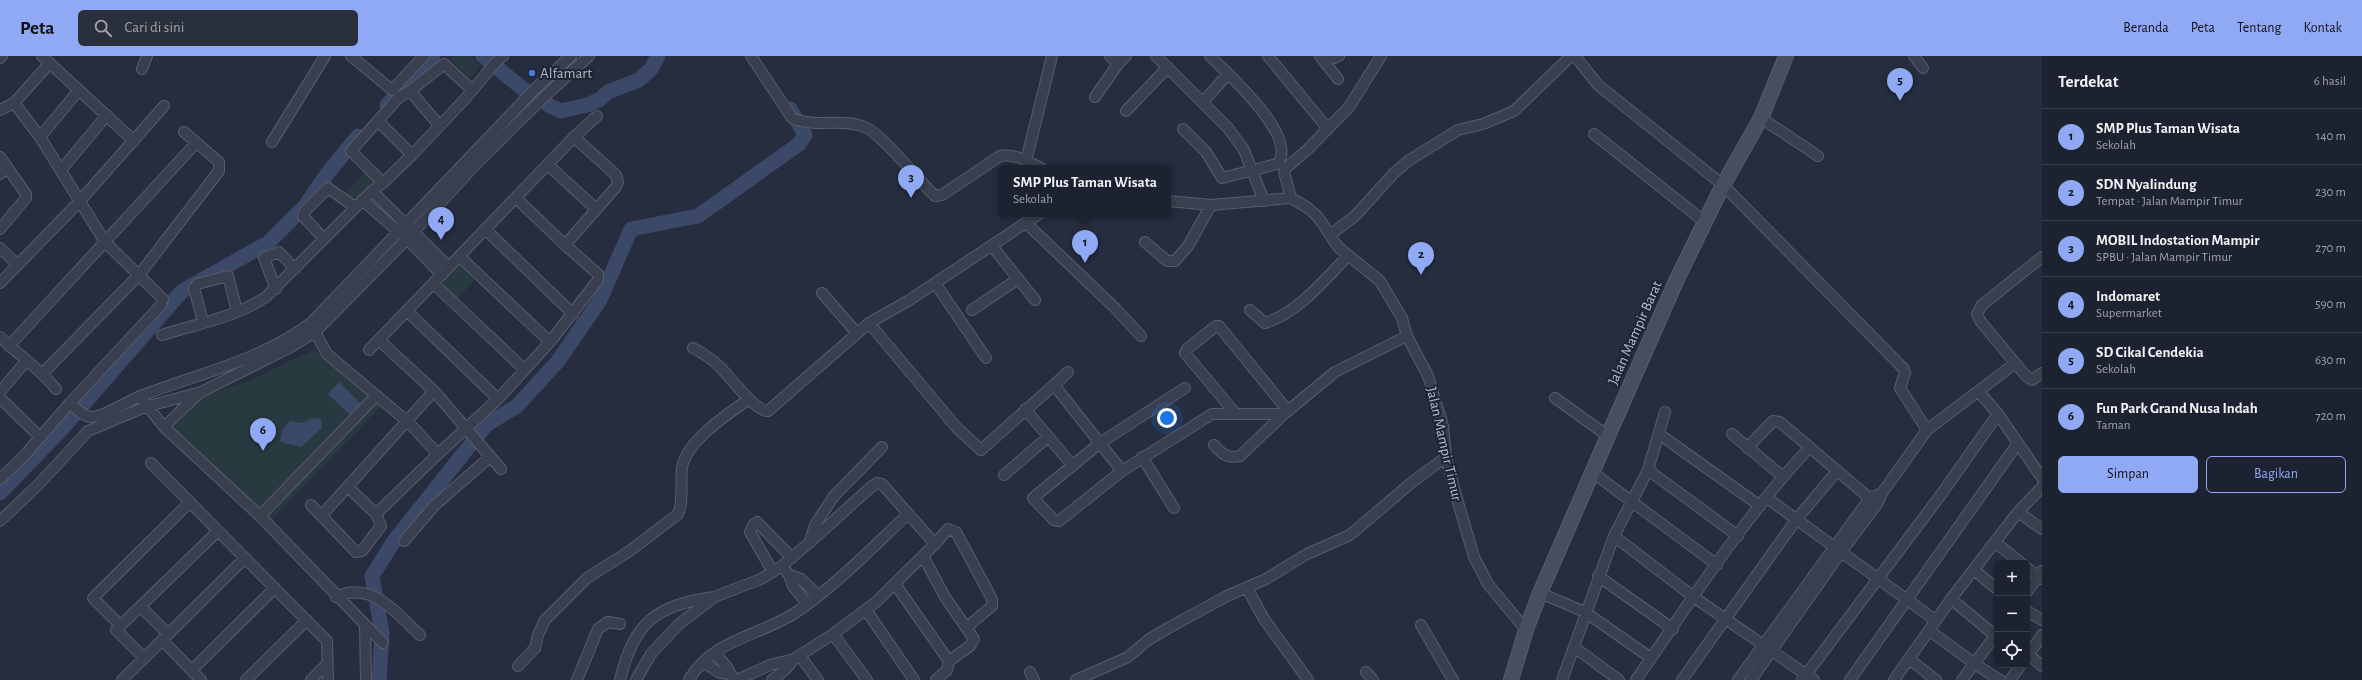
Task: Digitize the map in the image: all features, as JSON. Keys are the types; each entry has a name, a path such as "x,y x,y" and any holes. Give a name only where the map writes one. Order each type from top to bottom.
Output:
{"street":[{"path":"42,56 107,114 134,141"},
{"path":"142,69 147,56"},
{"path":"272,142 325,56"},
{"path":"351,56 390,90 417,58"},
{"path":"0,521 37,486 98,421 141,396 248,359 296,334 312,322 533,91 571,56"},
{"path":"72,404 84,416 98,421 201,392 288,349 315,332 410,236 477,163 546,95 589,56"},
{"path":"751,56 790,116 796,120 850,124 866,127 878,137 935,196 942,195 1000,156 1008,154 1035,165"},
{"path":"1026,161 1052,56"},
{"path":"1110,56 1118,64"},
{"path":"1095,97 1118,64 1126,56"},
{"path":"1156,56 1228,128 1244,150 1264,201"},
{"path":"1183,129 1206,152 1222,178 1252,169 1277,164 1282,159 1283,152 1277,131 1228,74 1210,56"},
{"path":"1268,56 1328,129"},
{"path":"1320,56 1338,79"},
{"path":"1331,56 1335,58 1339,56"},
{"path":"1171,201 1211,205 1291,198 1284,172 1286,168 1349,107 1381,56"},
{"path":"1330,234 1355,216 1394,173 1408,161 1458,130 1483,124 1514,111 1571,56"},
{"path":"1575,56 1598,85 1723,185 1903,368 1905,373 1900,388 1927,430"},
{"name":"Jalan Mampir Barat","path":"1511,680 1526,630 1540,593 1592,472 1705,222 1723,185 1761,118 1786,56"},
{"path":"1914,56 1923,68"},
{"path":"162,335 238,311 257,303 276,289 358,204 383,183 412,155 472,90 499,58"},
{"path":"0,110 14,103 50,64"},
{"path":"383,183 351,151 399,97 410,91 444,64 472,90"},
{"path":"1126,111 1168,67"},
{"path":"1203,102 1228,74"},
{"path":"40,137 79,90"},
{"path":"410,91 439,125"},
{"path":"0,479 72,404 161,305 163,300 162,295 139,276 105,242 40,137 14,103"},
{"path":"0,283 79,202 164,106"},
{"path":"61,170 107,114"},
{"path":"369,350 380,341 408,312 574,137 597,116"},
{"path":"1761,118 1818,156"},
{"path":"378,121 412,155"},
{"path":"42,372 139,276 219,171 219,162 184,132"},
{"path":"1594,134 1705,222"},
{"path":"565,245 616,187 617,178 574,137"},
{"path":"9,346 196,143"},
{"path":"470,156 477,163"},
{"path":"0,157 4,170 26,198 0,229"},
{"path":"548,165 596,209"},
{"path":"324,239 303,216 305,211 328,188 402,229"},
{"path":"372,191 402,229 446,271"},
{"path":"376,514 438,454 473,435 498,399 550,342 573,314 599,277 516,198"},
{"name":"Jalan Mampir Timur","path":"1291,198 1308,208 1318,217 1338,247 1380,281 1402,318 1408,336 1428,376 1443,426 1446,457 1474,557 1488,584 1526,630"},
{"path":"1145,242 1167,261 1175,261 1188,246 1211,205"},
{"path":"693,348 704,354 720,367 762,411 768,411 856,332 935,284 1035,217"},
{"path":"1026,223 1115,308 1141,336"},
{"path":"486,230 573,314"},
{"path":"992,246 1035,300"},
{"path":"0,248 17,264"},
{"path":"276,289 264,258 279,252 296,269"},
{"path":"1250,310 1265,323 1273,320 1306,297 1348,256"},
{"path":"460,257 550,342"},
{"path":"2042,257 1978,309 1977,314 1981,322 2014,364 2032,380 2042,373"},
{"path":"203,322 194,288 197,284 228,276 238,311"},
{"path":"972,310 1018,279"},
{"path":"434,284 525,370"},
{"path":"935,284 986,358"},
{"path":"822,293 856,332"},
{"path":"408,312 498,399"},
{"path":"869,323 957,428 981,450 1068,372"},
{"path":"1235,413 1185,353 1187,349 1216,326 1219,326 1286,412"},
{"path":"315,332 326,354 408,422 438,454"},
{"path":"1214,445 1225,456 1232,458 1240,456 1286,412 1335,372 1408,336"},
{"path":"0,337 26,361 42,372 56,389"},
{"path":"380,341 434,392 501,469"},
{"path":"0,392 26,361"},
{"path":"1738,680 1767,649 1927,430 2014,364"},
{"path":"1054,385 1122,471"},
{"path":"1185,388 1100,443 1033,498 1057,522 1142,457 1212,414 1286,412"},
{"path":"164,427 201,392"},
{"path":"322,515 434,392"},
{"path":"1978,392 1998,414 2042,478"},
{"path":"141,396 145,407 164,427 260,516 336,597 380,640"},
{"path":"260,516 376,396"},
{"path":"0,398 40,437"},
{"path":"1555,398 1608,436"},
{"path":"518,666 535,648 538,635 545,620 587,578 630,550 678,514 681,506 681,481 685,456 714,424 749,399"},
{"path":"1025,409 1073,466"},
{"path":"1562,680 1598,576 1614,536 1648,470 1660,434 1665,412"},
{"path":"1614,536 1694,598 1807,678 1877,579 1940,496 1998,414"},
{"path":"1747,448 1773,421 1777,420 1874,501"},
{"path":"1660,434 1760,506"},
{"path":"1732,434 1782,476"},
{"path":"1004,475 1048,437"},
{"path":"1850,680 2018,442"},
{"path":"810,542 815,525 834,496 882,447"},
{"path":"1636,680 1782,476 1810,447"},
{"path":"404,540 434,506 490,457"},
{"path":"1142,457 1174,508"},
{"path":"1076,680 1128,657 1148,640 1227,596 1247,588 1307,554 1350,535 1412,483 1446,457"},
{"path":"151,464 327,641 328,680"},
{"path":"1648,470 1738,536"},
{"path":"1682,680 1796,520 1837,471"},
{"path":"1592,472 1633,501 1717,565"},
{"path":"620,680 632,646 649,620 660,611 691,600 714,597 773,572 792,558 878,483 882,484 935,544"},
{"path":"311,505 359,553 381,526 376,514 348,487"},
{"path":"1894,680 1930,631 1935,620 1951,599 2018,512 2042,487"},
{"path":"1767,498 1935,620"},
{"path":"121,626 93,598 190,502"},
{"path":"2018,512 2042,529"},
{"path":"689,680 704,663 730,641 780,621 807,604 908,515"},
{"path":"773,572 750,532 751,527 757,522 792,558"},
{"path":"773,680 797,658 866,610 895,584 948,529 952,529 992,599 992,606 967,627"},
{"path":"144,658 116,630 218,531"},
{"path":"1995,542 2017,560"},
{"path":"923,556 941,589 974,636 974,643 949,661 947,670 936,680"},
{"path":"122,680 245,558"},
{"path":"782,566 789,575 793,586 807,604"},
{"path":"1974,570 1994,587"},
{"path":"2030,570 2041,576 2030,589"},
{"path":"789,575 801,579 818,595"},
{"path":"1598,576 1673,628"},
{"path":"895,584 949,661"},
{"path":"192,670 275,588"},
{"path":"1247,588 1264,619 1308,680"},
{"path":"336,597 348,591 376,596 420,635"},
{"path":"1540,593 1585,612 1651,658"},
{"path":"636,680 651,654 666,636 714,597"},
{"path":"1951,599 1994,633"},
{"path":"141,606 201,680"},
{"path":"866,610 914,680"},
{"path":"2030,613 2042,620"},
{"path":"246,680 307,620"},
{"path":"577,680 598,629 608,622 620,624"},
{"path":"365,625 366,680"},
{"path":"1421,625 1453,680"},
{"path":"1930,631 1974,664 2000,680"},
{"path":"833,634 867,680"},
{"path":"2030,652 2042,635"},
{"path":"1962,680 1994,638"},
{"path":"1574,647 1619,680"},
{"path":"1751,680 1767,649"},
{"path":"715,653 734,678"},
{"path":"2030,657 2042,666"},
{"path":"704,663 720,674 734,678 770,665 797,658"},
{"path":"797,658 818,680"},
{"path":"1909,659 1936,680"},
{"path":"311,680 328,664"},
{"path":"2010,680 2019,668"}],"shaded area":[{"path":"454,56 470,56 480,66 470,78 451,59"},
{"path":"366,172 377,183 356,204 346,193"},
{"path":"459,263 475,279 457,300 439,283"},
{"path":"314,351 327,354 382,405 265,527 170,432 204,395 252,380 293,359"}],"water":[{"path":"339,382 362,405 351,416 328,394"},
{"path":"313,418 321,419 322,428 301,447 280,442 282,430 290,421 302,423"}],"waterway":[{"path":"387,105 433,56"},
{"path":"483,56 523,89 536,95 550,106 561,111 587,105 599,100 608,92 639,80 651,69 658,56"},
{"path":"379,680 382,633 372,576 394,541 486,425 517,406 558,361 600,300 631,229 698,216 799,144 805,135 790,109"},
{"path":"0,493 60,431 182,291 268,243 305,206 327,174 358,136"}],"place":[{"name":"Alfamart","path":"532,73"},
{"name":"SD Cikal Cendekia","path":"1900,101"},
{"name":"MOBIL Indostation Mampir","path":"911,198"},
{"name":"Indomaret","path":"441,240"},
{"name":"SMP Plus Taman Wisata","path":"1085,263"},
{"name":"SDN Nyalindung","path":"1421,275"},
{"name":"Fun Park Grand Nusa Indah","path":"263,451"}]}
